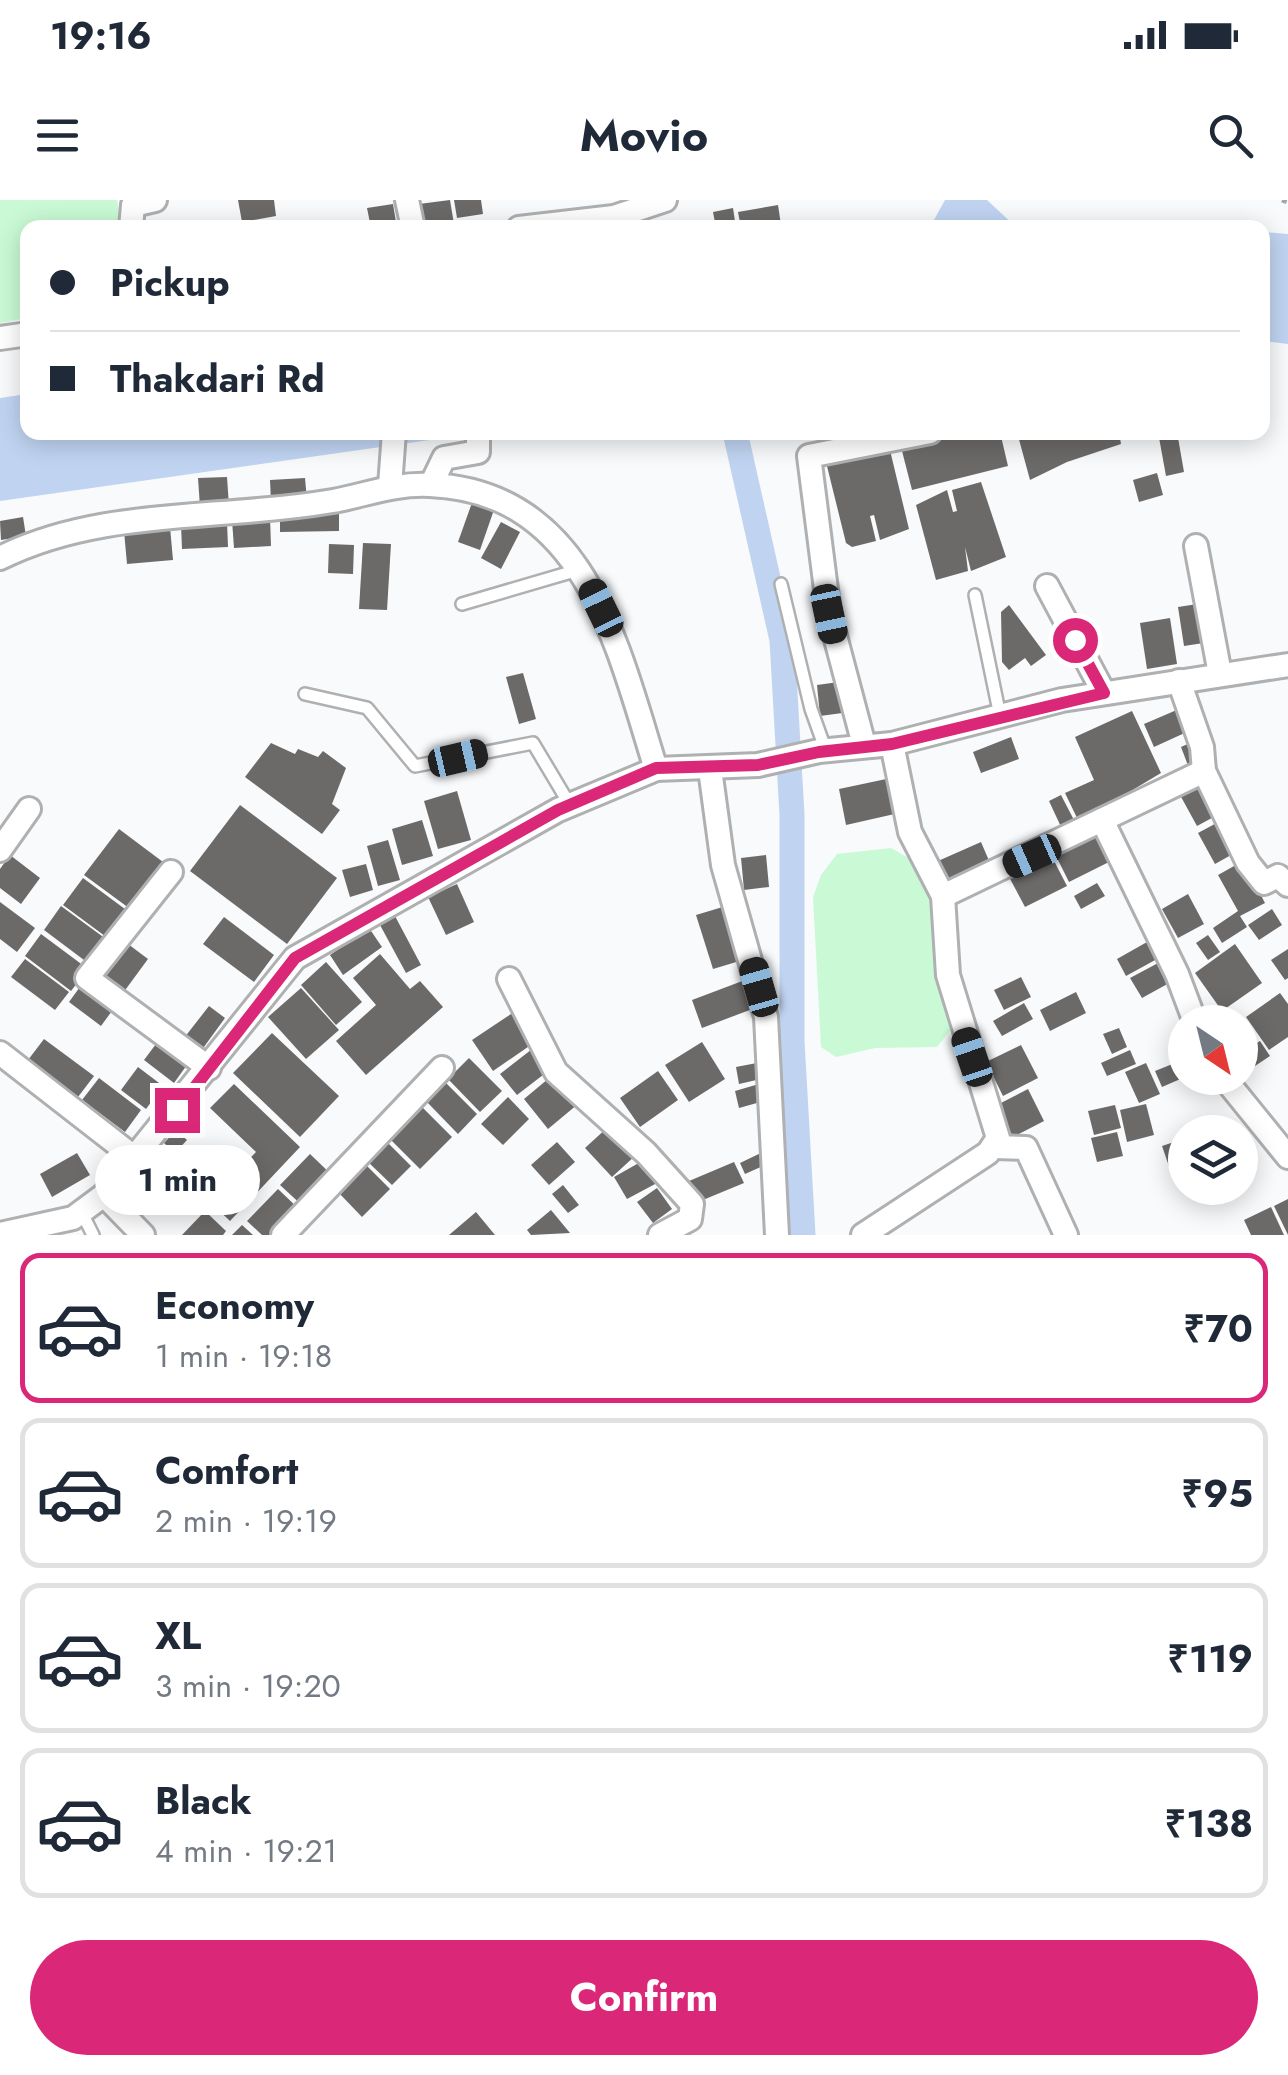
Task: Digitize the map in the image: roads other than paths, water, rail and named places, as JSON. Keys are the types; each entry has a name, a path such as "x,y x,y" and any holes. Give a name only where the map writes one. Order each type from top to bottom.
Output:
{"street":[{"path":"132,220 133,205 154,200"},
{"path":"588,220 614,217 666,200"},
{"path":"390,486 394,440"},
{"path":"431,484 449,456 478,452 478,440"},
{"path":"864,745 829,614 810,456 890,440"},
{"path":"0,558 43,536 175,515 334,501 390,486 431,484 479,492 505,502 551,535 581,569 613,632 656,768"},
{"path":"1196,546 1220,674"},
{"path":"1047,586 1104,693"},
{"path":"0,1234 82,1213 104,1195 295,958 570,805 656,768 758,765 822,751 892,744 1104,693 1288,665"},
{"path":"1179,681 1202,747 1204,771 1248,863 1262,882 1278,876 1288,885"},
{"path":"892,744 910,832 943,896 948,975 996,1124 995,1147"},
{"path":"710,769 722,865 766,1017 777,1235"},
{"path":"943,896 1204,771"},
{"path":"0,850 30,809"},
{"path":"1102,820 1189,1005"},
{"path":"171,872 87,978 209,1068"},
{"path":"509,979 556,1072 646,1153 692,1204 690,1218 660,1235"},
{"path":"0,1054 136,1158"},
{"path":"283,1235 442,1068"},
{"path":"1238,1095 1288,1157"},
{"path":"863,1235 995,1147 1026,1148 1066,1235"},
{"path":"104,1195 143,1235"}],"lane":[{"path":"462,604 581,569"},
{"path":"781,584 822,751"},
{"path":"975,594 1000,716"},
{"path":"305,694 366,708 415,766 533,743 570,805"},
{"path":"82,1213 93,1235"}],"water":[{"path":"945,200 987,200 1008,220 934,220"},
{"path":"1270,233 1288,234 1288,344 1270,342"},
{"path":"20,395 20,440 430,440 0,501 0,398"}],"waterway":[{"path":"737,440 782,640 792,815 792,1041 803,1235"}]}
